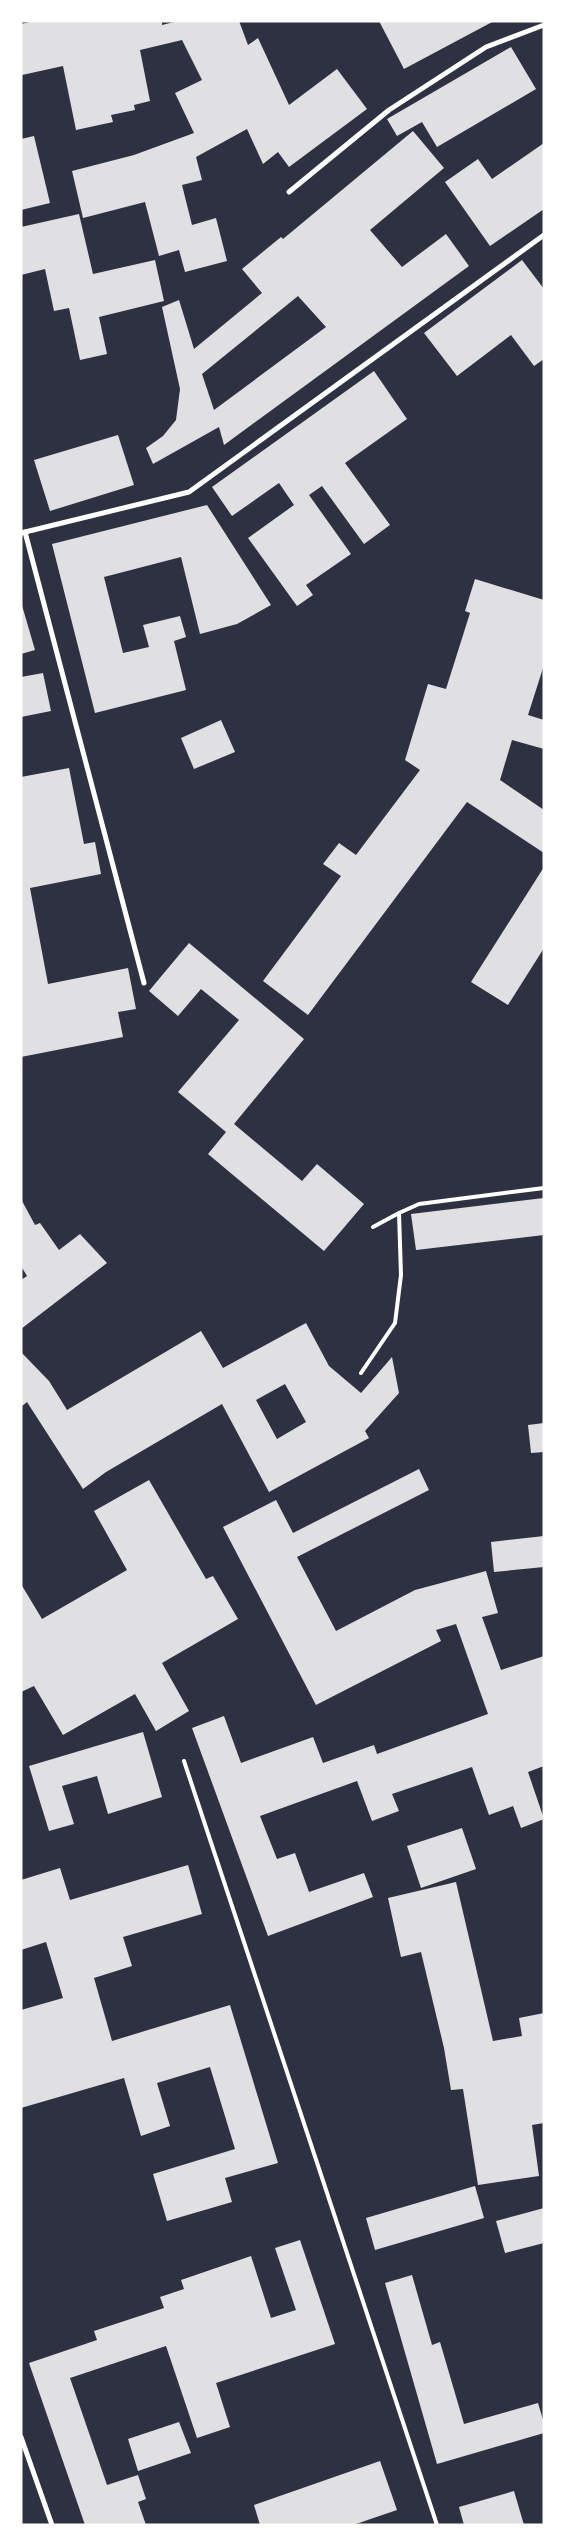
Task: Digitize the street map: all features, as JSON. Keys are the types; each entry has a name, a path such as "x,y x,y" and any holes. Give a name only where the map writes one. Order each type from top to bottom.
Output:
{"street":[{"path":"289,192 389,110 486,47 544,24"},
{"path":"144,983 23,532 189,492 544,235"},
{"path":"21,2437 52,2525"}],"lane":[{"path":"373,1226 419,1204 544,1188"},
{"path":"361,1373 395,1324 401,1275 399,1213"},
{"path":"184,1761 437,2525"}],"building":[{"path":"34,21 162,21 162,25 178,21 239,21 248,45 258,38 289,105 337,69 367,109 289,167 278,152 263,164 247,129 196,157 202,180 182,185 192,225 216,218 227,261 185,272 179,250 159,256 145,202 83,218 72,171 134,155 194,133 175,93 202,80 182,40 140,50 150,101 134,105 135,110 111,115 113,122 76,130 63,66 22,75 21,24"},
{"path":"379,21 494,21 404,69"},
{"path":"511,47 536,89 437,147 422,122 397,136 387,119"},
{"path":"413,131 444,168 370,230 402,267 446,234 469,266 224,445 219,427 153,464 146,448 163,436 176,420 180,389 162,307 179,300 194,349 262,293 242,269 281,237 283,239","holes":["298,296 326,327 214,410 202,374"]},
{"path":"34,136 50,203 21,210 21,139"},
{"path":"544,143 544,209 490,246 445,182 478,159 492,179"},
{"path":"79,214 93,274 155,260 164,301 99,317 107,354 80,360 69,308 54,311 45,269 21,275 21,227"},
{"path":"522,260 544,289 544,359 534,366 511,335 457,376 424,333"},
{"path":"374,371 407,419 345,463 390,525 364,544 322,486 309,495 351,554 306,585 313,595 297,606 248,538 294,505 279,483 232,516 212,487"},
{"path":"118,435 134,485 50,511 34,460"},
{"path":"207,505 271,605 237,624 200,634 181,557 104,577 123,653 149,647 143,625 180,616 186,637 174,641 186,690 95,713 52,544"},
{"path":"475,579 544,600 544,665 528,715 544,720 544,749 512,740 500,780 544,810 544,853 467,802 308,1015 263,981 341,876 323,864 339,843 356,855 420,770 405,760 428,684 446,689 470,613 465,611"},
{"path":"21,602 35,650 21,654"},
{"path":"43,673 51,711 21,717 21,677"},
{"path":"221,720 235,752 194,769 181,738"},
{"path":"69,768 84,844 95,842 101,874 30,888 48,984 128,968 136,1009 118,1012 123,1037 21,1057 21,777"},
{"path":"544,867 544,948 508,1005 471,982"},
{"path":"189,943 304,1039 234,1124 302,1181 317,1164 364,1204 324,1251 208,1154 226,1132 178,1092 239,1020 201,989 178,1016 149,991"},
{"path":"544,1198 544,1235 416,1250 411,1214"},
{"path":"21,1199 35,1225 40,1223 59,1250 80,1234 107,1263 21,1329 21,1280 27,1276 21,1266"},
{"path":"306,1323 329,1366 361,1393 392,1357 399,1393 365,1431 369,1438 269,1492 222,1404 106,1472 83,1489 27,1402 21,1407 21,1352 49,1381 67,1410 201,1331 223,1368","holes":["285,1384 306,1422 277,1439 256,1400"]},
{"path":"544,1423 544,1452 531,1453 528,1425"},
{"path":"419,1469 429,1490 297,1557 336,1631 415,1590 486,1571 498,1613 482,1617 501,1670 544,1656 544,1766 528,1772 544,1819 521,1828 513,1806 489,1815 472,1767 392,1794 399,1811 372,1821 357,1781 260,1816 277,1859 295,1853 309,1892 364,1873 373,1897 268,1936 192,1728 224,1716 241,1763 313,1737 323,1763 374,1745 377,1754 488,1714 456,1624 436,1630 441,1641 316,1705 223,1527 276,1500 293,1533"},
{"path":"149,1480 206,1579 213,1576 238,1619 162,1663 189,1711 156,1731 135,1694 63,1735 34,1686 21,1692 21,1584 42,1619 127,1570 94,1511"},
{"path":"544,1536 544,1567 494,1572 491,1542"},
{"path":"143,1732 162,1797 108,1814 97,1776 62,1786 74,1824 49,1831 29,1766"},
{"path":"462,1828 476,1869 421,1888 407,1846"},
{"path":"188,1865 202,1914 123,1937 132,1966 94,1978 112,2041 230,2005 278,2163 225,2178 232,2202 167,2221 153,2174 235,2149 210,2067 157,2083 170,2126 141,2136 124,2078 21,2108 21,2010 63,1998 46,1942 21,1950 21,1880 60,1868 70,1900"},
{"path":"456,1882 493,2041 522,2036 519,2018 544,2013 544,2123 532,2125 539,2176 478,2185 463,2089 451,2090 444,2048 421,1952 401,1957 388,1898"},
{"path":"475,2186 484,2218 375,2250 366,2218"},
{"path":"544,2208 544,2243 505,2253 496,2221"},
{"path":"300,2240 335,2344 216,2383 230,2427 197,2438 166,2346 70,2378 107,2485 138,2475 146,2499 138,2502 146,2525 85,2525 29,2363 97,2340 94,2331 164,2308 160,2297 184,2289 181,2280 251,2256 271,2318 296,2310 275,2248"},
{"path":"412,2275 432,2345 440,2342 464,2424 538,2403 544,2423 544,2433 437,2464 385,2283"},
{"path":"179,2422 191,2453 138,2471 128,2439"},
{"path":"380,2461 397,2510 353,2525 260,2525 254,2505"},
{"path":"514,2491 524,2525 464,2525 459,2507"}]}
